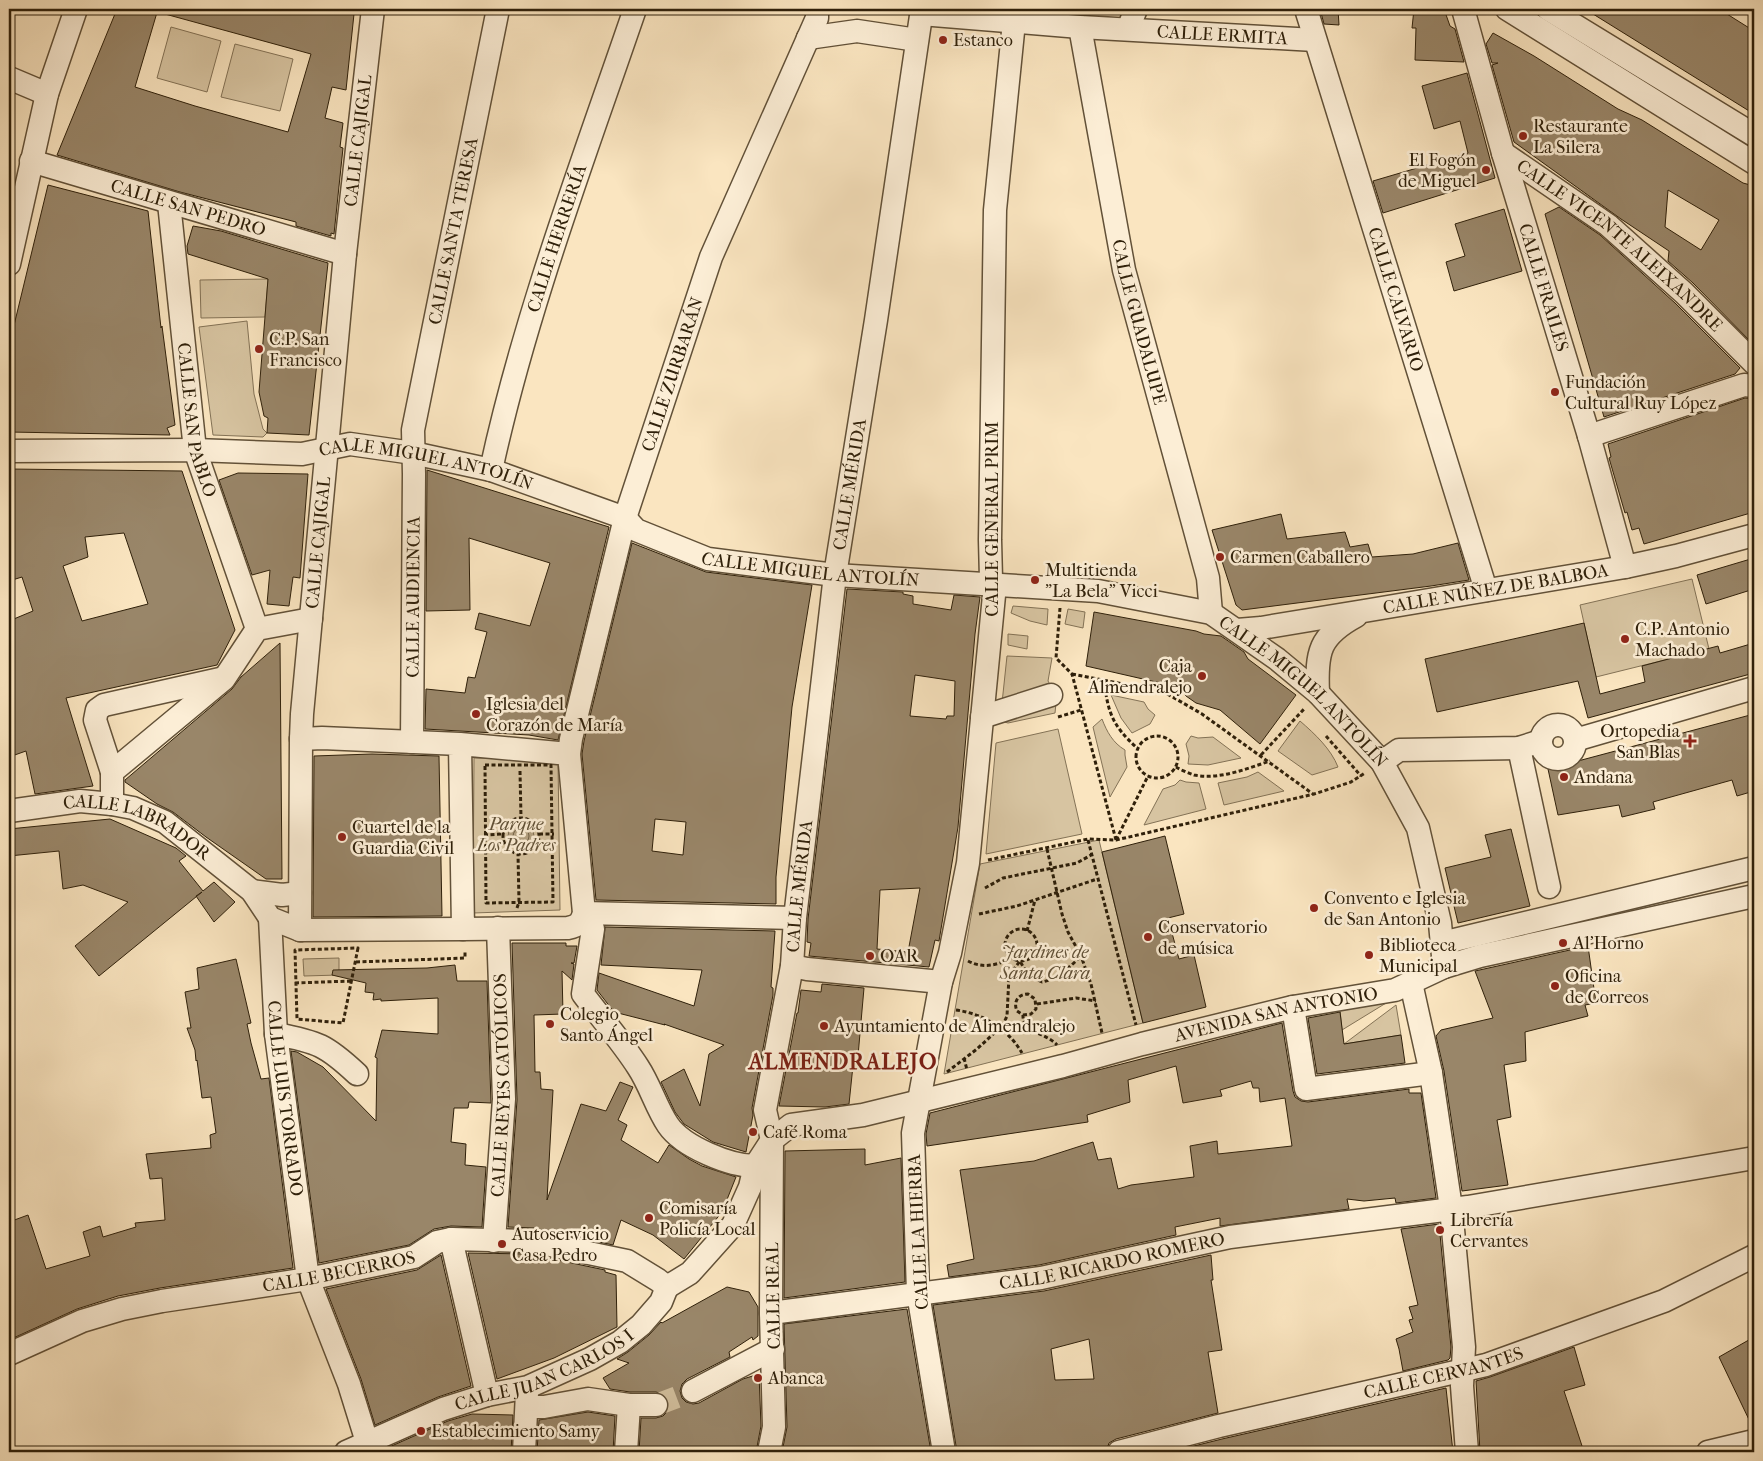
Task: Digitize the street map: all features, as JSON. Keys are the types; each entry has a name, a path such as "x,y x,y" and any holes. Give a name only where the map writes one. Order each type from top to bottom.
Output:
{"street":[{"path":"9,264 46,94 76,9"},
{"name":"CALLE CAJIGAL","path":"300,930 301,739 345,254 373,9"},
{"name":"CALLE SANTA TERESA","path":"413,453 413,430 498,9"},
{"name":"CALLE HERRERÍA","path":"491,470 520,354 569,202 635,9"},
{"name":"CALLE ZURBARÁN","path":"755,1166 742,1166 698,1149 680,1137 669,1126 638,1068 583,994 593,929 584,913 569,754 571,738 625,518 711,257 817,18 817,9"},
{"path":"825,9 857,30"},
{"name":"CALLE CALVARIO","path":"1306,9 1486,590"},
{"name":"CALLE FRAILES","path":"1464,9 1503,153 1589,436 1625,567"},
{"path":"1507,9 1754,162"},
{"path":"1548,9 1754,135"},
{"name":"CALLE ERMITA","path":"922,11 1014,22 1080,27 1132,19 1315,40"},
{"name":"CALLE MÉRIDA","path":"772,1140 766,1110 792,966 835,575 922,11"},
{"name":"CALLE GENERAL PRIM","path":"920,1100 941,982 950,953 968,863 995,585 991,579 990,540 995,210 1014,22"},
{"name":"CALLE GUADALUPE","path":"1080,27 1124,270 1208,578 1210,613"},
{"path":"808,38 857,30 917,40"},
{"path":"9,78 46,94"},
{"name":"CALLE VICENTE ALEIXANDRE","path":"1503,153 1608,225 1684,293 1754,363"},
{"name":"CALLE SAN PEDRO","path":"31,161 345,254"},
{"name":"CALLE SAN PABLO","path":"169,203 195,450 257,630"},
{"path":"1589,436 1744,385 1754,386"},
{"name":"CALLE MIGUEL ANTOLÍN","path":"9,451 195,450 302,454 350,444 413,453 491,470 625,518 636,530 708,559 835,575 1098,591 1210,613 1277,659 1318,693 1382,762 1418,828 1440,923 1442,943"},
{"name":"CALLE AUDIENCIA","path":"412,742 413,453"},
{"name":"CALLE NÚÑEZ DE BALBOA","path":"1237,630 1364,612 1625,567 1676,556 1754,535"},
{"path":"1318,693 1317,668 1320,648 1343,623 1364,612"},
{"path":"112,772 224,678 257,630 311,619"},
{"path":"112,804 112,772 95,720 98,710 104,705 224,678"},
{"path":"1382,762 1399,750 1519,748 1541,741 1546,753 1551,757 1565,757 1571,752 1575,740 1754,688"},
{"path":"982,717 1051,695"},
{"path":"301,739 322,738 460,744 520,757 569,754"},
{"path":"460,744 464,937"},
{"path":"1519,748 1561,938"},
{"name":"CALLE LABRADOR","path":"9,812 80,801 132,808 165,822 252,891 270,918"},
{"path":"1444,967 1442,943 1553,903 1754,868"},
{"name":"CALLE LABRADOR","path":"252,891 282,896 300,893"},
{"name":"AVENIDA SAN ANTONIO","path":"667,1287 690,1273 733,1225 750,1187 755,1166 772,1140 791,1125 863,1115 1292,1007 1395,990 1444,967 1480,956 1754,896"},
{"path":"270,918 300,930 464,937 505,928 568,928 581,923 584,913 796,918"},
{"name":"CALLE LUIS TORRADO","path":"270,918 276,1034 308,1279 349,1384 367,1442"},
{"name":"CALLE REYES CATÓLICOS","path":"494,1241 504,1099 505,928"},
{"path":"792,966 806,970 941,982"},
{"path":"1412,983 1431,1073 1451,1208 1464,1347 1462,1370 1467,1452"},
{"path":"1292,1007 1306,1089 1431,1073"},
{"path":"276,1034 310,1040 335,1053 357,1074"},
{"name":"CALLE LA HIERBA","path":"920,1100 913,1133 918,1293 944,1452"},
{"name":"CALLE REAL","path":"769,1452 774,1426 771,1313 772,1140"},
{"name":"CALLE RICARDO ROMERO","path":"771,1313 1041,1278 1230,1237 1451,1208 1754,1158"},
{"path":"451,1239 487,1395"},
{"name":"CALLE BECERROS","path":"9,1354 82,1321 122,1309 162,1301 308,1279 414,1257 437,1242 451,1239 531,1241 627,1261 667,1287"},
{"name":"CALLE CERVANTES","path":"1119,1452 1219,1426 1486,1365 1664,1302 1754,1256"},
{"name":"CALLE JUAN CARLOS I","path":"346,1452 443,1409 487,1395 527,1397 620,1342 641,1325 661,1302 667,1287"},
{"path":"694,1391 773,1349"},
{"path":"524,1452 527,1397 544,1407 588,1399 629,1405 656,1405"},
{"path":"626,1452 629,1405"},
{"path":"1708,1452 1753,1440"}],"path":[{"path":"1061,589 1056,658 1072,674 1116,840"},
{"path":"1072,674 1164,692 1202,714 1314,794"},
{"path":"1104,680 1106,704 1113,722 1121,734 1137,749"},
{"path":"1261,755 1318,693"},
{"path":"1303,710 1310,717"},
{"path":"1322,732 1361,776"},
{"path":"1158,735 1167,738 1174,744 1178,752 1176,767 1170,774 1164,777 1155,778 1148,776 1141,771 1137,764 1137,749 1142,742 1150,737 1158,735"},
{"path":"520,757 521,818"},
{"path":"520,757 551,765 553,902 486,903 485,765 520,757"},
{"path":"1176,767 1193,774 1212,776 1241,771 1270,761"},
{"path":"968,863 1088,839 1116,840 1314,794 1351,782 1382,762"},
{"path":"1116,840 1148,776"},
{"path":"521,818 533,822 537,826 540,838 534,849 524,854 518,854 504,843 503,834 510,822 521,818"},
{"path":"1088,839 1142,1044"},
{"path":"1047,848 1062,914 1068,932 1081,956 1096,1001 1102,1033"},
{"path":"505,928 519,902 518,854"},
{"path":"980,892 1003,878 1077,863 1091,855"},
{"path":"977,914 1017,906 1097,879"},
{"path":"1027,931 1035,900"},
{"path":"1018,930 1027,931 1035,937 1036,947 1032,956 1020,961 1012,958 1006,949 1007,939 1013,932 1018,930"},
{"path":"356,962 465,958 464,937"},
{"path":"358,948 351,981 343,1023 297,1019 295,950 358,948"},
{"path":"1020,961 1028,974 1042,982 1058,975 1081,956"},
{"path":"964,958 970,963 992,966 1012,958"},
{"path":"944,1074 1001,1028 1006,1016 1009,976 1020,961"},
{"path":"295,982 351,981"},
{"path":"1023,994 1032,996 1037,1004 1034,1012 1031,1014 1023,1015 1015,1008 1016,1000 1023,994"},
{"path":"1037,1004 1076,998 1096,1001"},
{"path":"956,1010 966,1011 1001,1028 1014,1040 1022,1053"},
{"path":"1023,1015 1026,1026 1048,1037 1057,1044 1063,1066"}],"green space":[{"path":"171,27 221,41 207,92 157,78"},
{"path":"235,44 293,59 280,111 221,97"},
{"path":"268,279 265,317 201,318 200,280"},
{"path":"247,321 254,394 263,429 267,433 263,437 213,435 199,327"},
{"path":"1692,579 1709,649 1596,677 1580,605"},
{"path":"1013,606 1048,609 1047,625 1030,621 1011,613"},
{"path":"1068,609 1085,612 1083,628 1065,624"},
{"path":"1008,634 1028,636 1027,649 1008,645"},
{"path":"1007,656 1052,658 1048,681 1052,688 1002,703"},
{"path":"1111,695 1144,702 1155,715 1150,724 1132,733 1121,718"},
{"path":"1056,703 1055,713 1008,723 1001,721"},
{"path":"1102,719 1111,737 1125,750 1127,767 1110,797 1093,727"},
{"path":"1300,721 1327,748 1338,767 1312,775 1278,751"},
{"path":"1058,729 1082,834 986,854 996,743"},
{"path":"1191,736 1198,738 1213,737 1241,758 1208,765 1188,764 1189,756 1186,744"},
{"name":"Parque Los Padres","path":"474,758 558,759 560,910 473,913"},
{"path":"1258,772 1284,791 1224,805 1218,783 1247,777"},
{"path":"1180,780 1199,783 1206,809 1144,825 1163,789 1175,785"},
{"name":"Jardines de Santa Clara","path":"1099,840 1143,1023 944,1074 980,864"},
{"path":"339,958 339,975 304,976 303,959"},
{"path":"1391,1000 1342,1030 1340,1010"},
{"path":"1396,1005 1401,1035 1344,1044"}],"water":[{"path":"521,823 530,827 534,836 530,845 521,849 512,845 508,836 512,827"}],"building":[{"path":"117,9 158,9 135,87 288,132 311,54 165,14 166,9 334,9 354,14 346,90 332,87 325,118 343,123 340,147 343,148 334,234 331,233 331,236 296,226 296,222 180,192 57,155"},
{"path":"1320,9 1338,9 1339,25 1324,24"},
{"path":"1414,9 1444,9 1450,26 1455,29 1464,62 1415,60 1416,28 1412,28"},
{"path":"1585,9 1719,9 1754,31 1754,114"},
{"path":"1493,33 1534,56 1618,109 1642,120 1743,183 1754,186 1754,345 1693,283 1668,261 1669,251 1514,142 1492,65 1498,63 1492,63 1486,44","holes":["1668,190 1719,220 1701,250 1665,227"]},
{"path":"1467,73 1495,178 1383,213 1373,181 1468,153 1460,121 1434,129 1422,86"},
{"path":"48,185 148,211 161,328 162,326 175,425 167,428 170,435 9,432 9,346"},
{"path":"1559,207 1600,235 1675,303 1740,368 1735,374 1604,417 1545,214"},
{"path":"1504,209 1522,271 1454,291 1446,262 1465,256 1455,224"},
{"path":"193,226 221,231 328,263 309,435 267,433 268,418 264,416 259,392 268,279 188,254 187,246"},
{"path":"1745,398 1754,399 1754,512 1644,544 1639,528 1632,530 1627,512 1625,513 1609,458 1611,457 1608,444"},
{"path":"9,469 182,471 235,630 217,665 66,698 93,786 35,794 26,751 9,757 9,621 33,611 22,577 9,581","holes":["124,533 148,604 82,621 63,566 88,557 85,537"]},
{"path":"427,470 609,527 558,740 529,735 425,729 426,689 465,693 468,677 475,678 487,632 475,629 479,613 530,626 550,563 469,538 470,610 426,611"},
{"path":"238,473 308,474 300,578 293,577 289,606 267,604 270,570 252,575 219,480"},
{"path":"1281,514 1287,539 1345,532 1350,547 1368,544 1372,557 1413,554 1458,543 1469,580 1242,610 1236,605 1212,530"},
{"path":"632,543 706,572 812,585 792,707 776,877 776,904 596,900 582,754","holes":["655,819 686,822 683,855 652,851"]},
{"path":"1754,558 1754,589 1706,604 1697,575"},
{"path":"847,589 903,592 903,594 913,596 913,604 951,610 954,595 980,597 958,827 939,941 935,940 929,967 809,956 811,943 807,942 808,919","holes":["915,675 955,681 954,716 947,716 946,719 910,716","920,888 908,952 877,949 880,890"]},
{"name":"Caja Almendralejo","path":"1094,612 1221,636 1244,652 1248,659 1296,695 1260,744 1220,710 1196,703 1178,687 1086,666"},
{"path":"1584,623 1600,694 1645,682 1642,666 1718,646 1720,653 1754,643 1754,673 1588,718 1578,681 1437,712 1425,659"},
{"path":"280,643 282,879 266,879 173,812 157,804 125,782 125,780 232,689 241,677"},
{"path":"1754,714 1754,791 1737,796 1732,780 1653,802 1655,809 1622,817 1619,805 1558,815 1548,769"},
{"path":"372,754 439,756 442,916 313,917 314,756"},
{"path":"110,819 176,848 186,856 179,861 203,891 214,882 235,902 214,922 196,897 99,976 75,946 128,902 83,885 63,889 59,851 9,856 9,829"},
{"path":"1511,829 1530,906 1458,923 1445,868 1491,857 1485,835"},
{"name":"Conservatorio de música","path":"1165,836 1184,914 1168,918 1179,959 1194,955 1206,1007 1143,1023 1102,852"},
{"path":"605,927 775,931 771,987 773,988 773,995 752,1108 753,1115 746,1152 713,1142 684,1124 675,1112 661,1082 684,1069 700,1106 709,1054 724,1045 664,1024 614,1012 597,990 599,973 694,1006 702,970 601,965"},
{"path":"512,943 566,943 566,946 577,946 574,963 571,963 574,964 572,980 562,971 563,1014 534,1015 535,1072 540,1072 541,1089 553,1090 547,1200 581,1104 606,1111 620,1082 633,1087 618,1120 627,1125 621,1140 658,1163 669,1145 702,1166 736,1177 722,1212 684,1259 653,1235 621,1220 613,1245 534,1228 508,1227 517,1100"},
{"path":"1588,946 1596,1003 1585,1005 1588,1016 1525,1032 1526,1061 1504,1065 1511,1117 1497,1120 1508,1185 1462,1191 1444,1071 1436,1036 1441,1030 1493,1018 1475,971"},
{"path":"236,959 251,1023 247,1024 251,1043 261,1079 269,1078 293,1268 118,1296 77,1309 9,1340 9,1222 28,1215 46,1269 90,1256 83,1232 100,1226 103,1237 136,1227 135,1223 165,1220 162,1178 150,1179 146,1154 211,1148 210,1135 216,1133 211,1097 202,1098 195,1050 187,1028 191,1028 185,992 199,989 197,968"},
{"path":"455,965 457,981 487,981 491,1103 469,1102 468,1108 454,1108 451,1142 466,1144 465,1165 486,1167 482,1227 451,1226 434,1229 409,1245 319,1263 291,1051 297,1052 323,1067 376,1121 377,1058 375,1057 382,1030 438,1034 438,998 373,1000 374,993 365,992 366,983 332,975 333,970 427,968"},
{"name":"Ayuntamiento de Almendralejo","path":"822,984 864,988 858,1056 854,1056 849,1104 825,1107 779,1106 801,990 821,992"},
{"path":"1340,1012 1344,1044 1401,1035 1405,1063 1317,1074 1308,1018"},
{"path":"1282,1023 1293,1091 1295,1097 1301,1101 1308,1102 1409,1089 1409,1093 1421,1093 1436,1198 1396,1203 1395,1198 1364,1201 1347,1199 1349,1209 1220,1226 1220,1218 1175,1227 1176,1235 1039,1265 949,1277 947,1265 974,1259 960,1170 1034,1161 1093,1142 1098,1160 1111,1158 1118,1189 1131,1185 1194,1177 1190,1146 1217,1141 1218,1154 1292,1146 1285,1098 1260,1102 1259,1088 1253,1088 1251,1081 1220,1090 1222,1096 1183,1103 1176,1066 1128,1080 1130,1102 1087,1115 1088,1122 927,1146 926,1134 930,1113"},
{"path":"865,1149 865,1165 901,1158 905,1282 784,1298 785,1151"},
{"path":"1439,1224 1451,1347 1450,1358 1403,1371 1396,1339 1413,1332 1409,1320 1413,1319 1409,1307 1418,1305 1401,1229"},
{"path":"468,1253 529,1254 605,1270 605,1272 616,1275 617,1327 554,1358 497,1379"},
{"path":"441,1255 471,1386 438,1397 375,1425 361,1379 326,1289 417,1270"},
{"path":"1211,1255 1213,1280 1211,1280 1222,1350 1208,1352 1218,1413 1116,1439 1109,1443 1106,1452 957,1452 933,1305 1044,1291","holes":["1089,1339 1094,1379 1055,1380 1051,1349"]},
{"path":"727,1287 749,1292 758,1307 758,1336 753,1340 752,1337 729,1352 730,1357 687,1379 682,1384 680,1391 682,1398 686,1402 699,1403 743,1379 759,1374 761,1426 756,1452 639,1452 641,1418 663,1416 668,1411 668,1399 663,1394 656,1392 630,1392 610,1389 603,1378 629,1363 617,1359 649,1335 661,1322"},
{"path":"907,1309 931,1452 782,1452 787,1427 784,1324"},
{"path":"1754,1337 1754,1428 1753,1428 1719,1357"},
{"path":"1574,1347 1585,1385 1564,1391 1584,1452 1480,1452 1476,1381"},
{"path":"1446,1388 1453,1452 1170,1452 1222,1439"},
{"path":"588,1412 615,1416 613,1452 537,1452 539,1420"},
{"path":"472,1414 513,1415 511,1452 378,1452 448,1421"}],"tunnel":[{"path":"656,1405 693,1391"}],"place":[{"name":"Estanco","path":"943,40"},
{"name":"Restaurante La Silera","path":"1523,136"},
{"name":"El Fogón de Miguel","path":"1486,170"},
{"name":"C.P. San Francisco","path":"259,349"},
{"name":"Fundación Cultural Ruy López","path":"1555,392"},
{"name":"Carmen Caballero","path":"1220,557"},
{"name":"Multitienda \"La Bela\" Vicci","path":"1035,580"},
{"name":"C.P. Antonio Machado","path":"1625,639"},
{"name":"Caja Almendralejo","path":"1202,676"},
{"name":"Iglesia del Corazón de María","path":"476,714"},
{"name":"Ortopedia San Blas","path":"1690,741"},
{"name":"Andana","path":"1564,777"},
{"name":"Cuartel de la Guardia Civil","path":"342,837"},
{"name":"Convento e Iglesia de San Antonio","path":"1314,908"},
{"name":"Conservatorio de música","path":"1148,937"},
{"name":"Al'Horno","path":"1563,943"},
{"name":"Biblioteca Municipal","path":"1369,955"},
{"name":"OAR","path":"870,956"},
{"name":"Oficina de Correos","path":"1555,986"},
{"name":"Colegio Santo Ángel","path":"550,1024"},
{"name":"Ayuntamiento de Almendralejo","path":"824,1026"},
{"name":"Café Roma","path":"753,1132"},
{"name":"Comisaría Policía Local","path":"649,1218"},
{"name":"Librería Cervantes","path":"1440,1230"},
{"name":"Autoservicio Casa Pedro","path":"502,1244"},
{"name":"Abanca","path":"758,1378"},
{"name":"Establecimiento Samy","path":"421,1431"}],"district":[{"name":"ALMENDRALEJO","path":"843,1061"}]}
